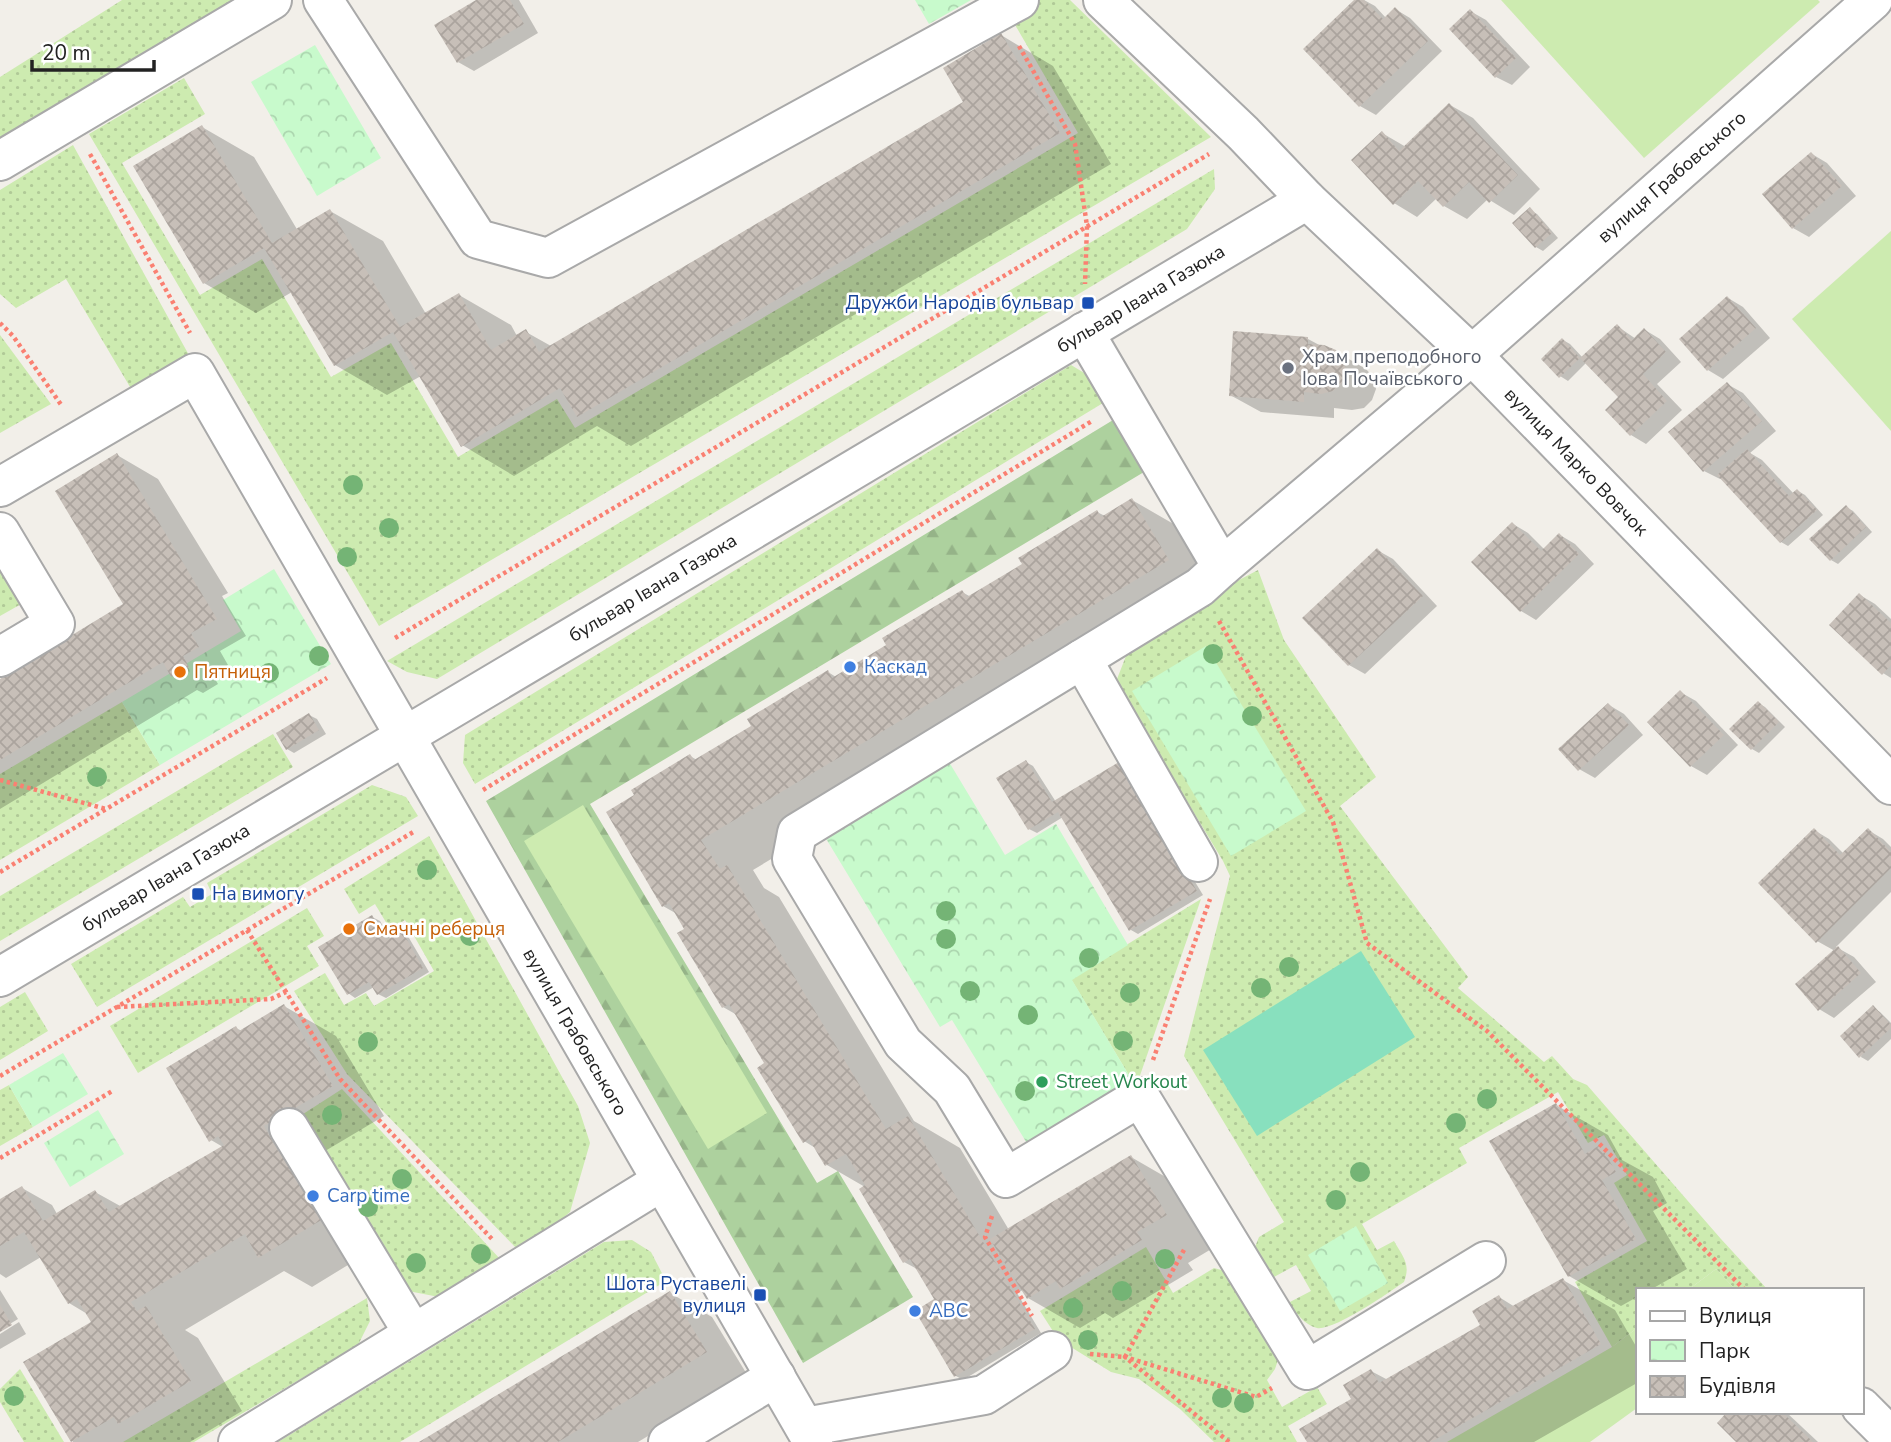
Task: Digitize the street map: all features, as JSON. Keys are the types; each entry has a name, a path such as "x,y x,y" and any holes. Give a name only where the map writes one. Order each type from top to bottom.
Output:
{"street":[{"path":"0,161 272,0"},
{"path":"323,0 478,239 548,258 1009,6"},
{"name":"вулиця Марко Вовчок","path":"1103,0 1243,133 1307,200 1472,355 1891,785"},
{"name":"вулиця Грабовського","path":"1006,1178 952,1089 903,1043 792,859 796,833 1211,577 1472,355 1857,5"},
{"name":"бульвар Івана Газюка","path":"0,977 1307,200"},
{"path":"1084,332 1125,402 1211,577"},
{"path":"0,487 195,373"},
{"name":"вулиця Грабовського","path":"195,373 809,1434"},
{"path":"0,532 55,624 0,657"},
{"path":"1082,659 1198,862"},
{"path":"1006,1178 1140,1097 1307,1370 1486,1261"},
{"path":"289,1128 413,1333"},
{"path":"238,1442 662,1181"},
{"path":"809,1434 984,1395 1052,1352"},
{"path":"668,1442 776,1377"},
{"path":"1863,1408 1891,1437"}],"path":[{"path":"1009,6 1075,144 1087,226 1084,332"},
{"path":"71,119 199,350 195,373"},
{"path":"0,872 1243,133"},
{"path":"0,323 13,336 85,437"},
{"path":"0,1076 447,812 1125,402"},
{"path":"1211,577 1333,822 1367,943 1487,1031 1743,1288"},
{"path":"0,780 107,809"},
{"path":"1140,1097 1210,898 1198,862"},
{"path":"247,930 340,1079 520,1268"},
{"path":"116,1007 271,999 286,992"},
{"path":"0,1158 114,1090"},
{"path":"1006,1178 985,1237 1052,1352 1125,1357 1256,1396 1307,1370"},
{"path":"1125,1357 1208,1208"},
{"path":"1125,1357 1229,1442"}],"green space":[{"path":"122,0 244,0 0,146 0,77"},
{"path":"915,0 971,0 929,24"},
{"path":"1039,0 1070,0 1211,137 379,626 89,134 184,78 205,114 122,163 200,295 262,259 331,377 391,343 458,457 557,399 575,428 1078,133 1011,18"},
{"path":"1501,0 1818,0 1820,2 1644,158"},
{"path":"315,45 381,158 317,196 251,82"},
{"path":"73,145 190,357 133,392 66,279 16,308 0,294 0,190"},
{"path":"1214,169 1215,189 1187,229 437,679 407,672 387,661"},
{"path":"1891,231 1891,431 1792,319"},
{"path":"0,335 51,404 0,433"},
{"path":"1071,365 1096,380 1108,400 475,784 463,763 465,735"},
{"path":"1118,417 1149,469 590,804 817,1183 838,1171 913,1297 803,1363 486,801"},
{"path":"0,564 23,603 0,616"},
{"path":"274,569 331,664 160,765 122,702 241,631 223,600"},
{"path":"1258,570 1284,640 1376,777 1340,806 1468,977 1458,988 1544,1062 1552,1056 1573,1079 1587,1085 1766,1288 1734,1288 1716,1269 1691,1288 1636,1288 1636,1329 1612,1347 1575,1282 1647,1241 1614,1183 1627,1175 1604,1135 1588,1143 1558,1092 1459,1148 1467,1163 1362,1224 1377,1250 1394,1241 1406,1265 1404,1282 1361,1310 1325,1327 1317,1328 1308,1324 1288,1303 1311,1291 1296,1265 1274,1277 1255,1247 1259,1237 1284,1222 1184,1056 1230,876 1124,697 1117,679 1133,646 1222,589"},
{"path":"1206,646 1306,811 1231,856 1132,691"},
{"path":"122,702 160,765 0,860 0,774"},
{"path":"273,734 293,767 0,941 0,896"},
{"path":"946,757 1005,855 1056,824 1128,945 1072,980 1136,1087 1031,1150 952,1020 940,1027 822,832"},
{"path":"372,785 406,797 418,816 97,1007 71,964 183,897 190,907 212,894 207,883"},
{"path":"583,805 767,1113 708,1149 524,841"},
{"path":"429,836 578,1106 590,1143 570,1212 547,1232 518,1250 347,1074 294,991 325,973 344,1005 366,993 374,1006 434,971 405,920 390,929 375,904 359,914 344,889"},
{"path":"1201,899 1136,1087 1071,979"},
{"path":"307,908 324,936 307,946 319,966 138,1073 110,1026"},
{"path":"1361,951 1415,1037 1257,1136 1203,1050"},
{"path":"25,992 48,1031 0,1060 0,1007"},
{"path":"63,1053 88,1094 33,1127 9,1085"},
{"path":"9,1085 33,1127 0,1146 0,1090"},
{"path":"342,1089 501,1260 439,1297 408,1291 300,1116"},
{"path":"98,1110 124,1154 70,1187 44,1143"},
{"path":"1356,1226 1388,1283 1340,1311 1308,1255"},
{"path":"632,1240 651,1252 666,1281 400,1442 278,1442 604,1242"},
{"path":"1146,1247 1173,1293 1214,1268 1225,1271 1280,1354 1275,1369 1267,1380 1282,1407 1317,1387 1327,1404 1288,1426 1297,1442 1214,1442 1180,1409 1139,1379 1111,1372 1058,1339 1040,1311"},
{"path":"1716,1269 1734,1288 1691,1288"},
{"path":"367,1298 370,1321 358,1345 194,1442 123,1442"},
{"path":"1636,1329 1636,1409 1590,1442 1447,1442 1612,1347"},
{"path":"20,1369 64,1442 24,1442 0,1402 0,1389"}],"building":[{"path":"476,0 510,0 524,24 457,63 434,25"},
{"path":"1354,0 1364,0 1383,19 1395,7 1428,41 1359,107 1303,49"},
{"path":"1470,9 1516,58 1495,78 1449,29"},
{"path":"1001,33 1060,133 577,417 560,388 461,447 393,332 334,366 264,248 203,284 133,166 202,125 272,243 330,209 400,327 459,293 491,350 526,329 539,352 963,102 943,68"},
{"path":"1449,103 1518,175 1489,203 1469,182 1443,207 1418,181 1393,205 1351,160 1382,131 1399,151"},
{"path":"1811,152 1842,186 1792,229 1762,194"},
{"path":"1530,207 1552,233 1535,248 1512,223"},
{"path":"1727,296 1756,328 1707,371 1679,339"},
{"path":"1617,324 1632,340 1644,328 1666,352 1643,374 1667,401 1630,436 1605,410 1618,397 1580,358"},
{"name":"Храм преподобного Іова Почаївського","path":"1233,331 1308,337 1308,344 1324,345 1336,350 1344,359 1346,371 1342,383 1333,391 1321,394 1304,392 1304,402 1229,396"},
{"path":"1562,338 1580,358 1559,378 1541,359"},
{"path":"1727,382 1762,421 1703,472 1668,432"},
{"path":"1747,449 1789,496 1797,489 1817,510 1780,543 1717,475"},
{"path":"117,453 217,619 191,633 199,647 183,656 189,667 171,677 163,662 0,760 0,679 123,604 55,491"},
{"path":"1132,498 1169,560 701,840 720,869 727,865 886,1129 908,1116 1035,1329 954,1377 915,1311 934,1299 910,1259 903,1263 859,1189 865,1185 846,1154 825,1166 809,1139 803,1143 757,1068 764,1063 729,1004 722,1008 677,933 684,929 669,903 662,907 606,812 634,795 631,790 690,754 694,760 751,726 747,719 828,670 832,678 886,645 882,638 962,590 967,597 1022,564 1018,558 1097,510 1101,517"},
{"path":"1846,505 1866,527 1830,561 1809,539"},
{"path":"1512,522 1541,551 1559,533 1579,554 1520,612 1471,562"},
{"path":"1377,548 1423,596 1348,666 1302,618"},
{"path":"1859,593 1891,623 1891,665 1882,675 1829,625"},
{"path":"1680,690 1724,735 1690,767 1647,722"},
{"path":"1758,701 1779,722 1751,750 1729,729"},
{"path":"1608,703 1629,725 1578,771 1558,749"},
{"path":"309,713 319,730 286,750 276,733"},
{"path":"1026,760 1052,802 1119,762 1197,891 1129,931 1058,812 1028,830 996,778"},
{"path":"1814,828 1840,855 1868,828 1891,852 1891,868 1816,943 1758,883"},
{"path":"372,915 387,940 402,931 423,968 377,995 369,982 347,995 318,947"},
{"path":"1838,946 1861,973 1818,1011 1795,984"},
{"path":"284,1004 333,1086 264,1126 278,1151 286,1146 328,1216 258,1258 245,1234 131,1302 137,1311 146,1306 191,1381 118,1424 114,1417 71,1442 23,1362 91,1322 77,1299 68,1304 24,1232 0,1246 0,1199 22,1186 43,1221 95,1190 109,1212 224,1145 218,1136 209,1142 166,1068 236,1026 239,1031"},
{"path":"1873,1005 1891,1028 1859,1058 1840,1036"},
{"path":"1556,1103 1585,1154 1600,1145 1616,1172 1602,1180 1636,1239 1568,1277 1489,1141"},
{"path":"1131,1155 1167,1215 1137,1232 1142,1240 1060,1289 1056,1281 1027,1299 990,1239"},
{"path":"1563,1278 1601,1344 1431,1442 1307,1442 1299,1429 1351,1399 1343,1385 1371,1369 1379,1383 1480,1325 1472,1311 1499,1295 1507,1309"},
{"path":"670,1291 707,1352 613,1409 558,1442 419,1442"},
{"path":"0,1305 12,1325 0,1332"},
{"path":"1725,1414 1784,1414 1813,1442 1736,1442 1717,1423"}],"place":[{"name":"Дружби Народів бульвар","path":"1088,303"},
{"name":"Храм преподобного Іова Почаївського","path":"1288,368"},
{"name":"Каскад","path":"850,667"},
{"name":"Пятниця","path":"180,672"},
{"name":"На вимогу","path":"198,894"},
{"name":"Смачні реберця","path":"349,929"},
{"name":"Street Workout","path":"1042,1082"},
{"name":"Carp time","path":"313,1196"},
{"name":"Шота Руставелі вулиця","path":"760,1295"},
{"name":"АВС","path":"915,1311"}]}
